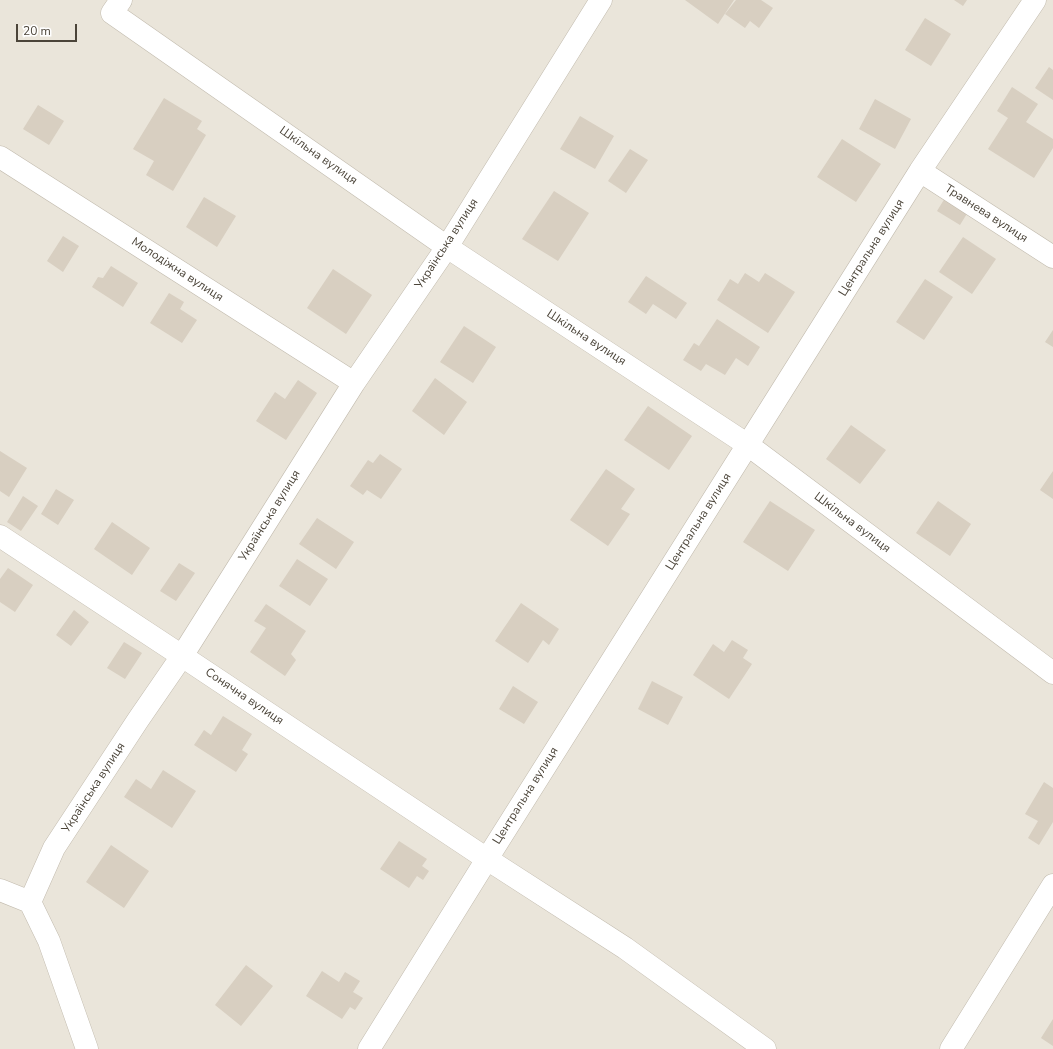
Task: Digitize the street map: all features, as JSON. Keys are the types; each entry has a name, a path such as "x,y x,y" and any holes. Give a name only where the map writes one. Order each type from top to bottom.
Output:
{"street":[{"name":"Українська вулиця","path":"30,902 54,848 182,656 354,383 447,247 601,0"},
{"name":"Центральна вулиця","path":"369,1049 486,859 920,172 1035,0"},
{"name":"Шкільна вулиця","path":"117,6 447,247 748,445 1053,673"},
{"name":"Молодіжна вулиця","path":"0,157 354,383"},
{"name":"Травнева вулиця","path":"920,172 1053,257"},
{"name":"Сонячна вулиця","path":"0,536 486,859 625,948 765,1049"},
{"path":"951,1049 1053,885"},
{"path":"0,890 30,902 49,941 87,1049"}],"shaded area":[{"path":"0,0 1053,0 1053,1049 0,1049"}],"building":[{"path":"685,0 734,0 718,24"},
{"path":"736,0 761,0 773,8 759,28 750,21 745,28 725,14"},
{"path":"954,0 967,0 963,6"},
{"path":"925,18 951,34 931,66 905,50"},
{"path":"1049,67 1053,70 1053,100 1035,88"},
{"path":"1012,87 1038,104 1026,122 1053,139 1053,148 1034,178 988,149 1008,118 997,111"},
{"path":"164,98 202,121 197,129 206,135 173,191 146,175 154,161 133,149"},
{"path":"875,99 911,119 895,149 859,129"},
{"path":"38,105 64,121 49,145 23,129"},
{"path":"580,116 614,136 595,169 560,149"},
{"path":"842,139 881,164 856,202 817,177"},
{"path":"630,149 648,160 626,193 608,181"},
{"path":"554,191 589,213 558,261 522,239"},
{"path":"204,197 236,216 217,247 186,227"},
{"path":"945,198 968,212 960,225 937,211"},
{"path":"63,236 79,246 63,272 47,261"},
{"path":"963,237 996,259 972,294 939,272"},
{"path":"111,266 138,283 123,307 92,287 98,277 103,278"},
{"path":"333,269 372,295 346,334 307,308"},
{"path":"745,273 759,282 765,273 795,292 768,333 717,300 730,279 738,284"},
{"path":"646,276 687,303 676,319 653,304 646,314 628,302"},
{"path":"925,279 953,297 924,340 896,322"},
{"path":"169,293 184,302 180,309 197,320 182,343 150,323"},
{"path":"717,319 760,347 748,366 736,358 725,375 706,364 701,371 683,360 694,343 699,346"},
{"path":"464,326 496,347 473,383 440,362"},
{"path":"1053,330 1053,347 1045,342"},
{"path":"435,378 467,402 444,435 412,411"},
{"path":"298,380 317,393 286,440 256,421 275,392 285,399"},
{"path":"648,406 692,436 669,470 624,440"},
{"path":"851,425 886,450 860,484 826,459"},
{"path":"0,451 27,468 9,497 0,491"},
{"path":"380,454 402,469 381,499 367,490 363,495 350,486 368,460 373,463"},
{"path":"606,469 635,489 621,509 630,514 608,546 570,520"},
{"path":"1053,471 1053,499 1040,490"},
{"path":"56,489 74,500 58,525 41,514"},
{"path":"23,496 38,506 21,531 7,522"},
{"path":"770,501 815,530 788,571 743,542"},
{"path":"938,501 971,524 950,556 916,533"},
{"path":"317,518 354,542 336,569 299,544"},
{"path":"112,522 150,548 132,575 94,549"},
{"path":"297,559 328,579 310,606 279,586"},
{"path":"179,563 195,573 176,601 160,591"},
{"path":"8,568 33,585 15,612 0,602 0,579"},
{"path":"521,603 559,629 549,645 543,640 528,663 495,641"},
{"path":"266,604 306,631 291,654 296,660 285,676 250,652 266,628 254,621"},
{"path":"74,610 89,622 71,646 56,635"},
{"path":"732,640 748,650 743,658 752,664 729,699 693,675 713,644 724,652"},
{"path":"124,642 142,653 125,679 107,668"},
{"path":"652,681 683,697 668,725 638,709"},
{"path":"513,686 538,702 524,724 499,709"},
{"path":"223,716 252,734 242,750 248,754 236,772 194,745 204,730 211,735"},
{"path":"163,770 196,791 172,828 124,797 136,779 151,789"},
{"path":"1044,782 1053,788 1053,822 1039,845 1028,838 1038,821 1025,814"},
{"path":"399,841 427,859 422,866 429,871 423,880 417,876 409,888 380,869"},
{"path":"111,845 149,871 124,908 86,882"},
{"path":"246,965 273,986 241,1026 215,1005"},
{"path":"322,971 339,982 345,972 360,981 353,992 363,998 355,1010 350,1007 342,1019 306,996"},
{"path":"1053,1019 1053,1046 1041,1038"}]}
